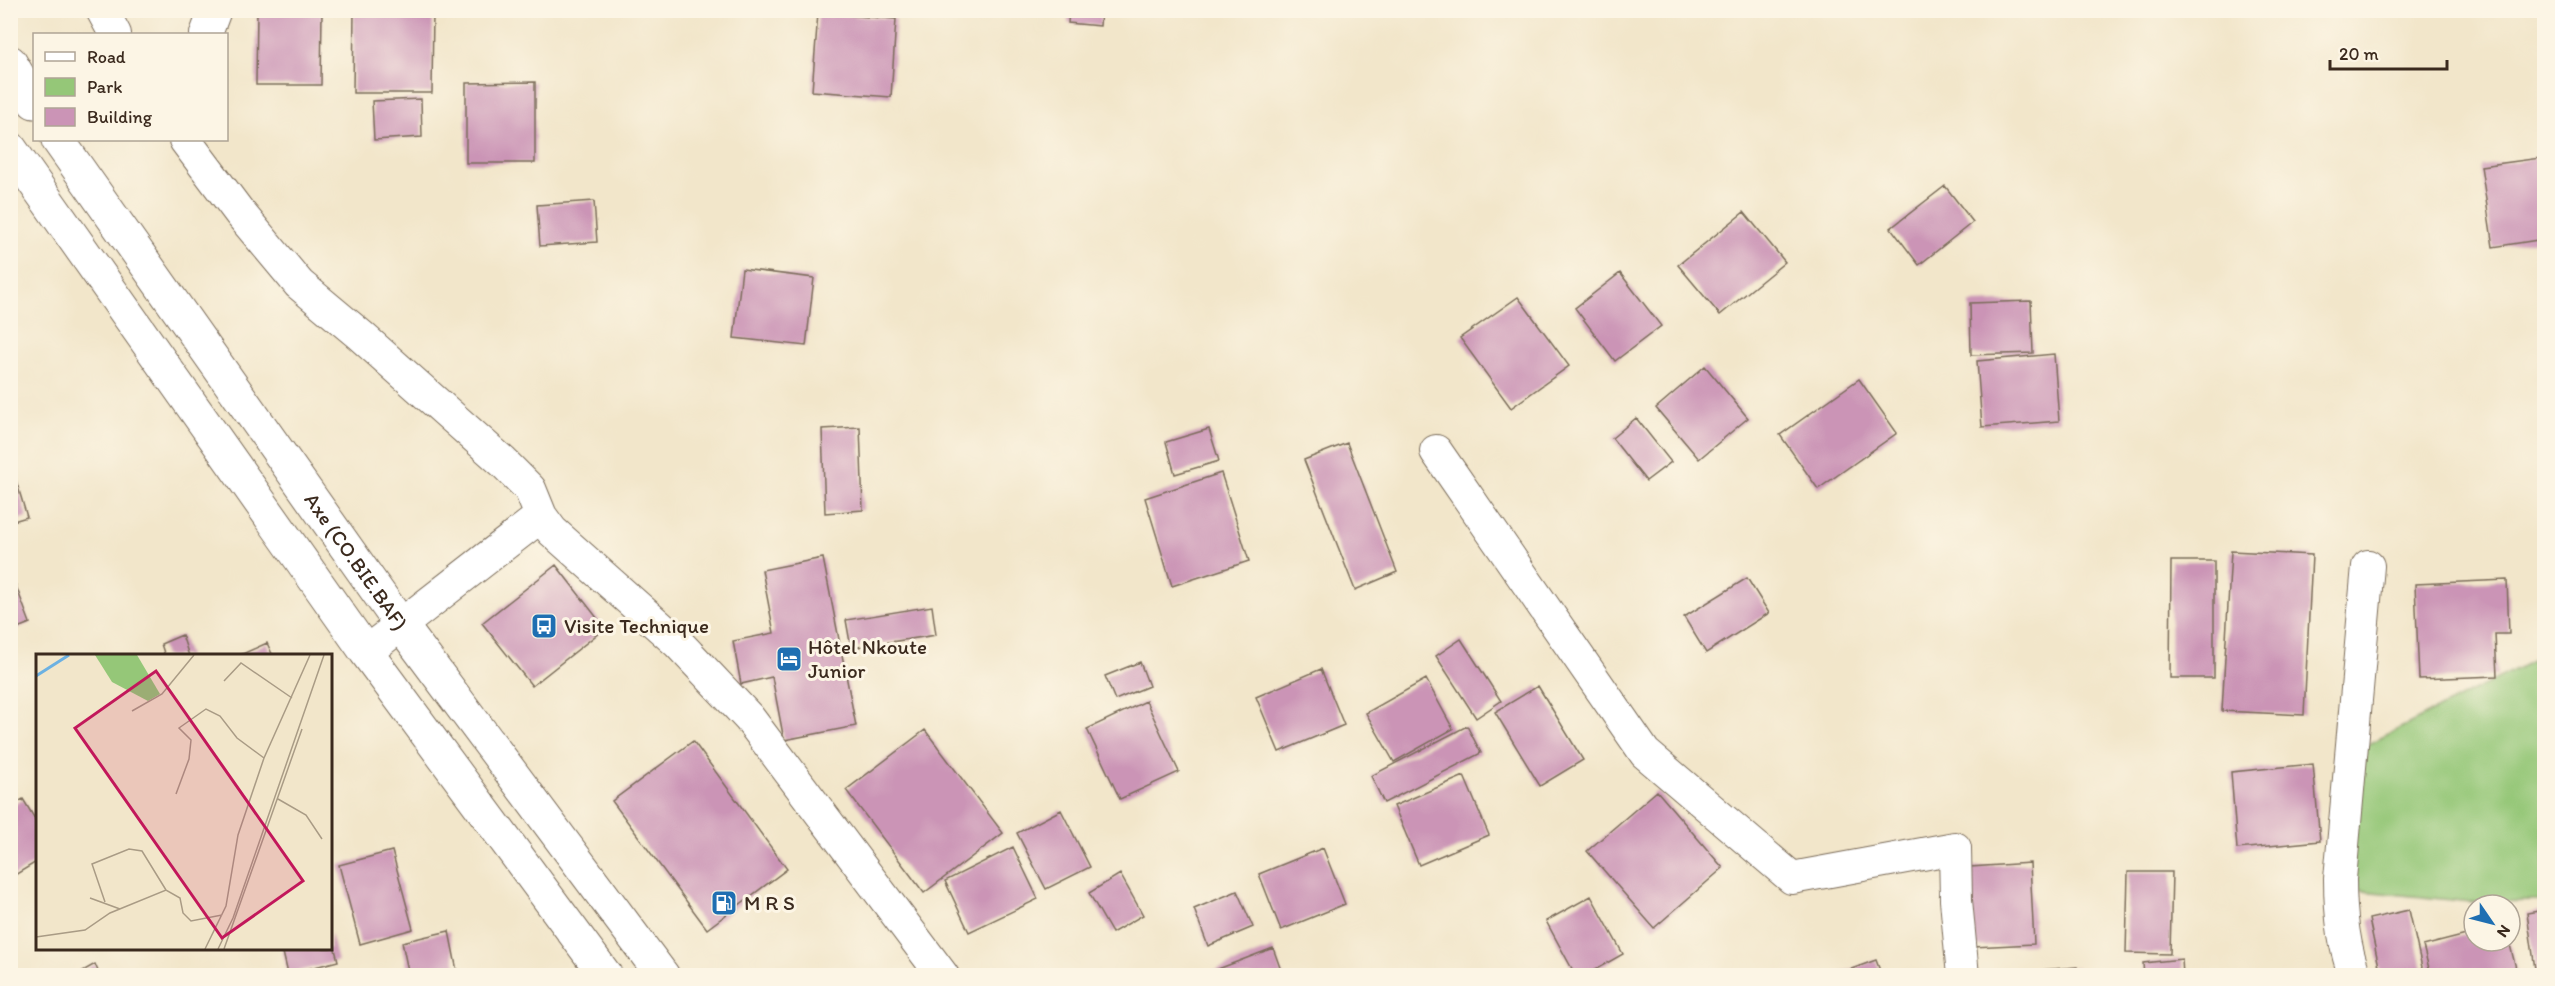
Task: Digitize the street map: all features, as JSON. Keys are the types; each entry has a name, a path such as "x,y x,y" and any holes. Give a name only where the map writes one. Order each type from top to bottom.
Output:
{"highway":[{"path":"10,62 33,100"},
{"name":"Axe (CO.BIE.BAF)","path":"59,141 401,625 663,975"},
{"name":"Axe (CO.BIE.BAF)","path":"10,148 366,652 606,975"}],"street":[{"path":"102,10 114,33"},
{"path":"206,33 215,10"},
{"path":"186,141 239,212 299,285 360,335 503,462 530,489 541,516 552,531 678,644 749,718 943,975"},
{"path":"1436,452 1645,753 1792,878 1955,848 1956,900 1963,975"},
{"path":"366,652 541,516"},
{"path":"2355,975 2349,962 2344,931 2340,903 2340,879 2368,566"}],"green space":[{"path":"2544,655 2544,901 2522,901 2522,893 2462,893 2462,901 2343,889 2357,750"}],"building":[{"path":"257,10 322,10 321,85 256,85"},
{"path":"354,10 433,10 432,93 353,93"},
{"path":"1069,10 1101,10 1100,26 1068,23"},
{"path":"818,13 896,19 891,97 812,91"},
{"path":"535,82 535,163 466,163 466,83"},
{"path":"421,99 422,137 374,140 372,101"},
{"path":"2540,158 2544,195 2544,239 2493,247 2481,166"},
{"path":"1945,186 1973,222 1919,265 1891,228"},
{"path":"594,201 597,242 540,246 537,205"},
{"path":"1744,212 1785,262 1720,315 1678,265"},
{"path":"742,269 814,278 806,346 734,338"},
{"path":"1620,273 1661,326 1615,361 1575,308"},
{"path":"1518,297 1569,366 1511,408 1460,338"},
{"path":"2031,301 2033,353 1971,355 1970,303"},
{"path":"2054,354 2059,421 1982,427 1977,361"},
{"path":"10,358 16,369 10,372"},
{"path":"1705,366 1748,418 1699,459 1656,408"},
{"path":"1859,379 1897,433 1818,489 1780,435"},
{"path":"1636,418 1671,462 1646,481 1612,438"},
{"path":"860,427 863,510 825,513 822,429"},
{"path":"1209,429 1219,461 1175,474 1166,442"},
{"path":"10,432 15,447 10,448"},
{"path":"1347,443 1397,572 1355,590 1304,460"},
{"path":"10,460 27,517 10,522"},
{"path":"1221,473 1249,561 1172,586 1145,498"},
{"path":"2231,551 2312,555 2304,715 2222,711"},
{"name":"Hôtel Nkoute Junior","path":"823,558 856,726 784,740 772,677 741,684 733,641 774,633 762,570"},
{"path":"2171,561 2214,561 2214,678 2170,678"},
{"name":"Visite Technique","path":"556,565 605,628 532,686 482,623"},
{"path":"10,570 30,623 10,631"},
{"path":"1747,578 1769,613 1706,653 1684,617"},
{"path":"2507,580 2509,634 2495,634 2497,676 2419,679 2415,584"},
{"path":"932,606 936,635 851,648 846,620"},
{"path":"182,635 188,654 164,654 161,644"},
{"path":"1461,639 1501,701 1476,718 1436,656"},
{"path":"267,643 272,654 242,654"},
{"path":"1140,662 1149,686 1115,700 1105,676"},
{"path":"1321,669 1344,725 1279,752 1256,697"},
{"path":"1426,679 1453,729 1394,762 1366,713"},
{"path":"1538,686 1583,760 1540,786 1495,712"},
{"path":"1146,701 1179,772 1120,799 1087,729"},
{"path":"1467,726 1481,753 1384,803 1371,776"},
{"path":"925,730 1003,833 924,893 846,790"},
{"path":"693,741 787,869 707,929 612,801"},
{"path":"2313,764 2320,841 2237,849 2231,772"},
{"path":"1464,776 1489,835 1419,865 1394,806"},
{"path":"1657,791 1723,868 1654,928 1587,851"},
{"path":"23,799 36,821 36,862 10,878 10,807"},
{"path":"1061,810 1090,867 1046,889 1017,833"},
{"path":"1013,847 1038,899 969,932 945,881"},
{"path":"1323,848 1345,904 1281,930 1259,874"},
{"path":"392,851 413,929 360,944 339,865"},
{"path":"2030,863 2034,944 1973,947 1970,867"},
{"path":"2128,872 2172,872 2170,954 2126,953"},
{"path":"1120,874 1143,915 1112,933 1089,893"},
{"path":"1237,891 1253,927 1208,946 1194,909"},
{"path":"1591,896 1623,954 1584,976 1576,976 1546,921"},
{"path":"2409,910 2424,976 2381,976 2369,919"},
{"path":"2544,910 2544,976 2536,976 2527,913"},
{"path":"449,931 458,976 409,976 402,942"},
{"path":"2462,936 2462,953 2512,953 2518,976 2431,976 2423,946"},
{"path":"332,937 338,961 288,974 282,950 332,950"},
{"path":"1273,948 1283,976 1215,976 1213,971"},
{"path":"2182,959 2183,976 2144,976 2143,963"},
{"path":"1876,960 1882,976 1835,976 1835,975"},
{"path":"95,964 100,976 74,976"},
{"path":"2077,967 2077,976 2040,976 2040,970"},
{"path":"398,971 399,976 382,976 382,975"}],"place":[{"name":"Visite Technique","path":"544,626"},
{"name":"Hôtel Nkoute Junior","path":"789,659"},
{"name":"M R S","path":"724,903"}]}
